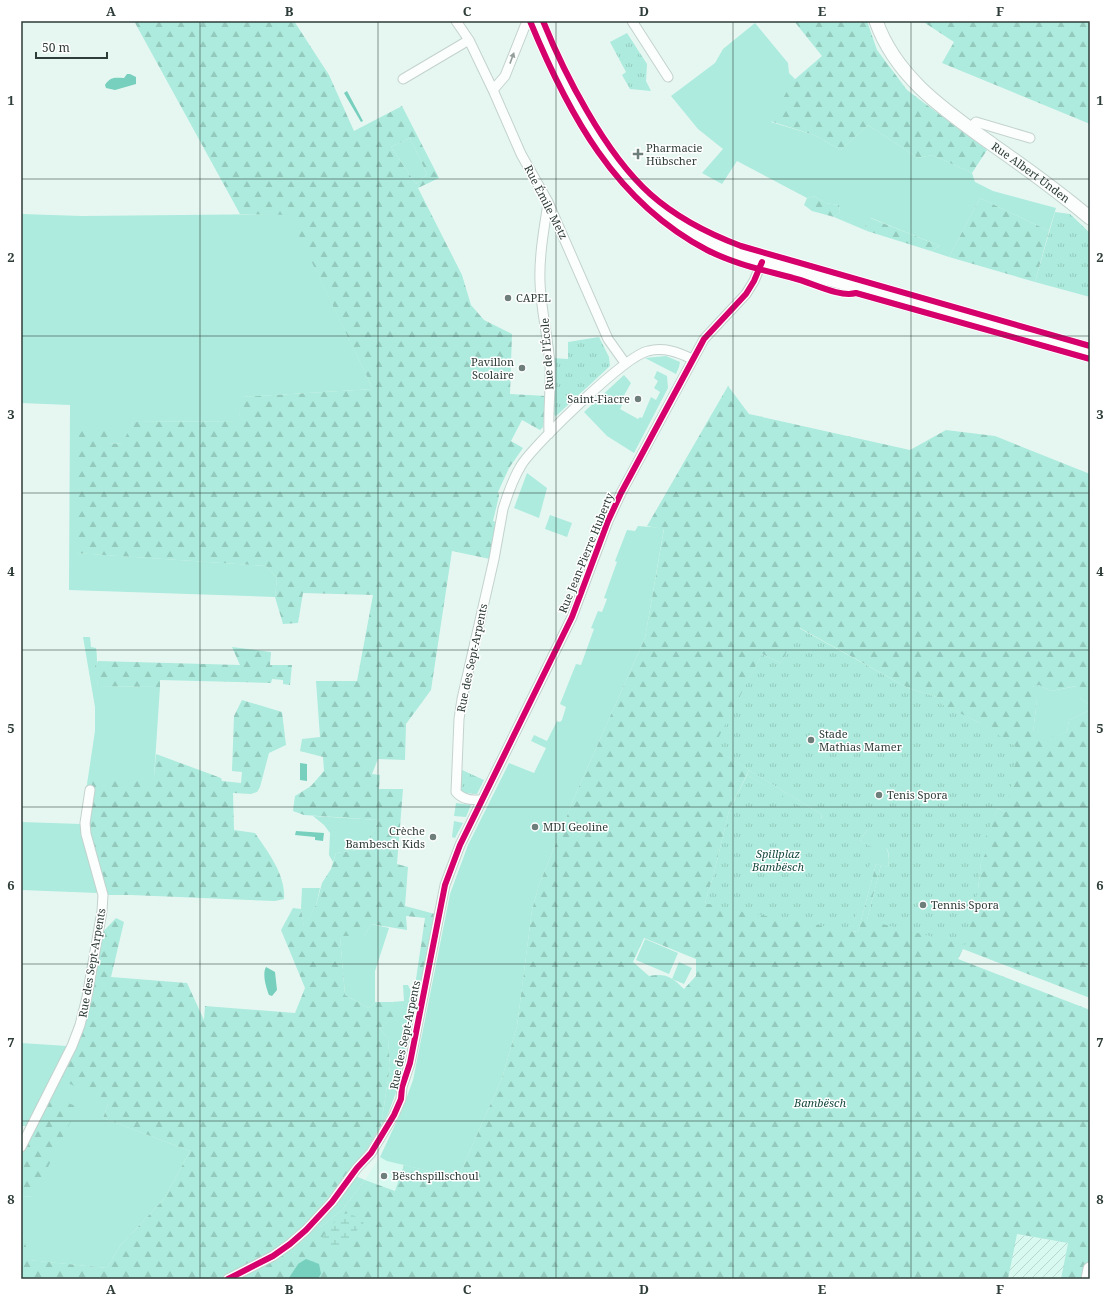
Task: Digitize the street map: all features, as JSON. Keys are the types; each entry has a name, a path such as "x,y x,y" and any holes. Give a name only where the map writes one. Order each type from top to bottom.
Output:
{"main road":[{"name":"Rue Albert Unden","path":"876,21 887,45 901,67 920,89 1090,218"},
{"path":"538,22 567,88 598,143 626,179 658,210 694,235 715,245 762,262 840,282 1090,352"},
{"path":"1088,1279 1090,1269"}],"street":[{"name":"Rue Émile Metz","path":"456,21 469,40 494,90 521,154 548,202 608,339 625,363"},
{"path":"632,21 668,77"},
{"path":"494,90 505,76 524,26 538,22"},
{"path":"403,79 469,40"},
{"name":"Rue Albert Unden","path":"970,128 976,122 1030,138"},
{"name":"Rue de l'École","path":"548,202 542,245 540,282 550,363 551,388 548,415 549,434"},
{"name":"Rue Jean-Pierre Huberty","path":"481,800 572,617 608,521 621,493 704,339 746,294 762,262"},
{"name":"Rue des Sept-Arpents","path":"228,1279 273,1256 306,1230 332,1202 357,1168 371,1153 394,1115 401,1098 402,1087 410,1063 445,885 460,845 481,800 466,799 460,797 456,792 459,718 494,559 503,509 510,486 534,448 625,363 648,351 665,350 682,354 692,359"},
{"name":"Rue des Sept-Arpents","path":"21,1147 72,1046 80,1025 87,997 102,911 103,895 86,834 85,823 90,790"}],"shaded area":[{"path":"127,74 136,77 136,84 115,90 106,88 105,85 109,80 113,78 124,78"},
{"path":"347,91 363,121 361,122 344,93"},
{"path":"300,763 307,764 307,781 300,780"},
{"path":"296,831 324,833 323,841 315,840 315,837 295,835"},
{"path":"266,967 275,972 277,990 272,996 269,995 265,981 264,973"},
{"name":"Bëschspillschoul","path":"380,1157 404,1165 395,1191 365,1180"},
{"path":"1016,1234 1068,1243 1061,1279 1008,1279"},
{"path":"306,1259 319,1264 321,1274 318,1279 288,1279 298,1264"}],"green space":[{"name":"Bambësch","path":"134,21 294,21 329,75 354,131 402,106 439,178 418,188 462,275 471,305 484,320 512,334 510,394 546,396 543,427 540,430 522,420 511,441 523,448 509,468 498,492 499,496 493,521 497,522 490,559 452,551 431,690 406,724 405,760 378,759 372,774 380,775 379,789 403,789 397,864 408,867 405,906 435,914 421,988 415,986 425,918 406,916 407,930 371,924 364,936 340,936 345,995 369,1008 375,1002 392,1002 398,1012 380,1029 388,1038 390,1066 381,1126 366,1151 290,1244 300,1243 317,1225 321,1227 342,1210 365,1180 395,1191 404,1165 458,1178 502,1078 517,1026 532,910 539,885 577,791 645,638 664,529 647,526 728,386 749,414 910,450 946,430 995,436 1090,474 1090,705 1081,699 1076,686 1051,691 1039,685 1032,687 1037,700 1033,732 1040,729 1046,739 1067,732 1069,720 1090,710 1090,998 963,949 958,959 1090,1010 1090,1279 1061,1279 1068,1243 1017,1234 1008,1279 318,1279 321,1274 298,1264 288,1279 21,1279 21,1234 23,1234 29,1260 107,1268 120,1246 164,1199 190,1151 103,1118 108,1104 59,1078 75,1047 101,934 116,918 124,922 111,977 187,983 204,1020 205,1006 295,1013 305,988 281,930 293,908 301,909 304,926 316,905 322,883 331,869 336,853 363,849 379,820 304,815 293,811 295,796 311,786 324,771 323,757 300,751 302,739 320,737 316,681 357,681 373,595 303,593 298,623 283,624 275,597 277,578 266,566 75,553 79,429 108,426 108,443 122,444 133,422 239,421 240,397 373,389 289,215 240,214","holes":["410,138 427,174 416,184 391,147","800,628 908,688 940,698 940,704 980,723 1006,812 998,808 981,846 987,849 981,862 978,890 867,920 881,865 876,864 858,932 852,931 855,921 705,903 729,811 749,770 714,748 762,654 781,663","644,938 696,959 696,976 684,989 676,981 668,977 660,975 649,976 633,962"]},
{"path":"794,21 867,21 877,50 907,90 987,150 972,173 932,155 918,158 868,125 841,150 814,135 770,121 793,81 822,56"},
{"path":"922,21 1090,21 1090,124 942,63 954,42"},
{"path":"755,23 788,63 789,73 795,79 771,122 814,135 841,150 868,125 918,158 932,155 972,173 975,182 993,191 1056,208 1049,231 980,198 949,257 931,251 940,246 871,218 865,225 867,231 834,217 840,212 839,205 825,203 814,196 807,198 737,161 722,184 702,173 723,149 698,129 671,96 715,63 723,49"},
{"path":"627,33 647,64 646,81 651,91 630,89 622,75 626,72 610,42"},
{"path":"410,138 427,174 416,184 391,147"},
{"path":"814,196 825,203 839,205 840,212 834,217 812,211 804,205 807,198"},
{"path":"980,198 1049,231 1035,282 949,257"},
{"path":"1055,212 1070,214 1090,233 1090,297 1035,282"},
{"path":"21,214 82,216 289,214 373,389 241,397 239,421 133,422 123,444 108,443 108,426 76,553 266,566 277,578 275,597 69,590 70,405 21,403"},
{"path":"870,218 940,246 931,251 867,231 865,225"},
{"path":"599,337 609,357 610,366 556,416 551,413 555,385 552,358 568,359 568,342"},
{"path":"666,356 680,362 676,374 645,358"},
{"path":"657,371 667,376 668,388 634,453 607,436 584,412 624,375 631,383 622,399 624,401 620,409 638,419 640,417 642,418 651,397 656,400 660,392 654,388 658,381 654,378"},
{"path":"527,473 547,488 539,518 514,508"},
{"path":"550,515 572,523 567,537 545,529"},
{"path":"638,526 664,528 645,638 577,791 539,885 532,910 517,1026 502,1078 458,1178 387,1161 380,1157 402,1110 413,1080 450,894 468,845 509,763 534,773 546,748 531,741 534,735 547,741 557,721 560,722 562,720 566,707 560,704 576,664 581,665 594,629 591,628 598,611 602,612 607,599 604,598 617,562 615,561 627,530 635,531"},
{"name":"Spillplaz Bambësch","path":"799,628 908,688 940,698 941,704 980,723 1018,748 1006,812 998,808 982,846 988,849 981,862 978,890 965,945 867,920 881,865 888,867 889,854 886,847 875,840 875,836 867,830 860,841 874,848 852,931 744,912 705,903 729,811 747,775 822,819 821,814 713,748 762,654 781,663"},
{"path":"83,637 90,637 91,647 96,648 98,686 160,687 154,777 94,777 103,895 101,934 108,1104 103,1118 190,1151 164,1199 120,1246 107,1268 28,1260 23,1235 21,1234 21,1196 33,1197 23,1162 21,1144 26,1126 21,1126 21,1043 67,1046 76,1023 82,999 98,915 98,893 21,890 21,822 81,824 95,731 95,707"},
{"path":"232,647 271,652 270,665 292,665 290,685 283,684 283,680 272,679 271,683 160,680 160,687 98,686 95,666 98,661 240,665"},
{"path":"1039,685 1051,691 1077,686 1081,699 1090,705 1090,710 1069,720 1067,732 1046,740 1033,732 1037,700 1031,687"},
{"path":"242,700 282,712 286,745 269,753 260,787 257,792 251,794 233,793 234,830 255,833 275,864 279,873 284,890 284,899 275,901 103,895 86,834 90,790 94,777 154,777 156,754 221,778 222,781 241,783 242,772 232,771 234,716"},
{"path":"460,769 484,780 477,794 464,793 461,791"},
{"path":"749,770 821,814 822,820 747,775"},
{"path":"456,803 471,805 466,817 454,816"},
{"path":"313,816 379,820 363,849 336,853 333,862 329,855 330,833 324,825"},
{"path":"454,821 463,823 455,838 452,837"},
{"path":"867,830 881,840 885,845 889,855 889,861 888,867 876,864 858,932 852,931 873,848 860,841"},
{"path":"302,888 320,888 316,905 304,927 301,909"},
{"path":"371,924 389,928 375,971 375,1002 369,1008 345,995 340,936 364,936"},
{"path":"645,939 678,953 669,974 636,960"},
{"path":"679,962 692,968 684,984 672,979"},
{"path":"403,985 408,985 416,1003 401,1070 404,1071 388,1114 381,1126 390,1066 388,1038 380,1029 397,1012 392,1002 404,1001"},
{"path":"56,1098 78,1107 33,1197 21,1196 21,1154 47,1102"},
{"path":"348,1173 365,1180 342,1210 321,1227 317,1225 300,1243 290,1244"},
{"path":"350,1213 364,1222 363,1224 336,1252 331,1251 331,1247 329,1245 322,1246 320,1243 330,1227 343,1214"}],"cycle path":[{"path":"530,21 561,89 578,121 598,152 621,181 646,207 675,230 707,250 738,263 800,280 833,292 849,294 856,293 1090,359"},
{"path":"543,21 558,56 587,111 602,136 618,158 633,177 650,194 690,223 741,246 1090,346"},
{"path":"228,1279 273,1256 306,1230 332,1202 357,1168 371,1153 394,1115 401,1099 402,1087 410,1063 445,885 460,845 572,617 608,521 621,493 704,339 746,294 754,281 762,262"}],"place":[{"name":"Pharmacie Hübscher","path":"638,154"},
{"name":"CAPEL","path":"508,298"},
{"name":"Pavillon Scolaire","path":"522,368"},
{"name":"Saint-Fiacre","path":"638,399"},
{"name":"Stade Mathias Mamer","path":"811,740"},
{"name":"Tenis Spora","path":"879,795"},
{"name":"MDI Geoline","path":"535,827"},
{"name":"Crèche Bambesch Kids","path":"433,837"},
{"name":"Tennis Spora","path":"923,905"},
{"name":"Bëschspillschoul","path":"384,1176"}]}
